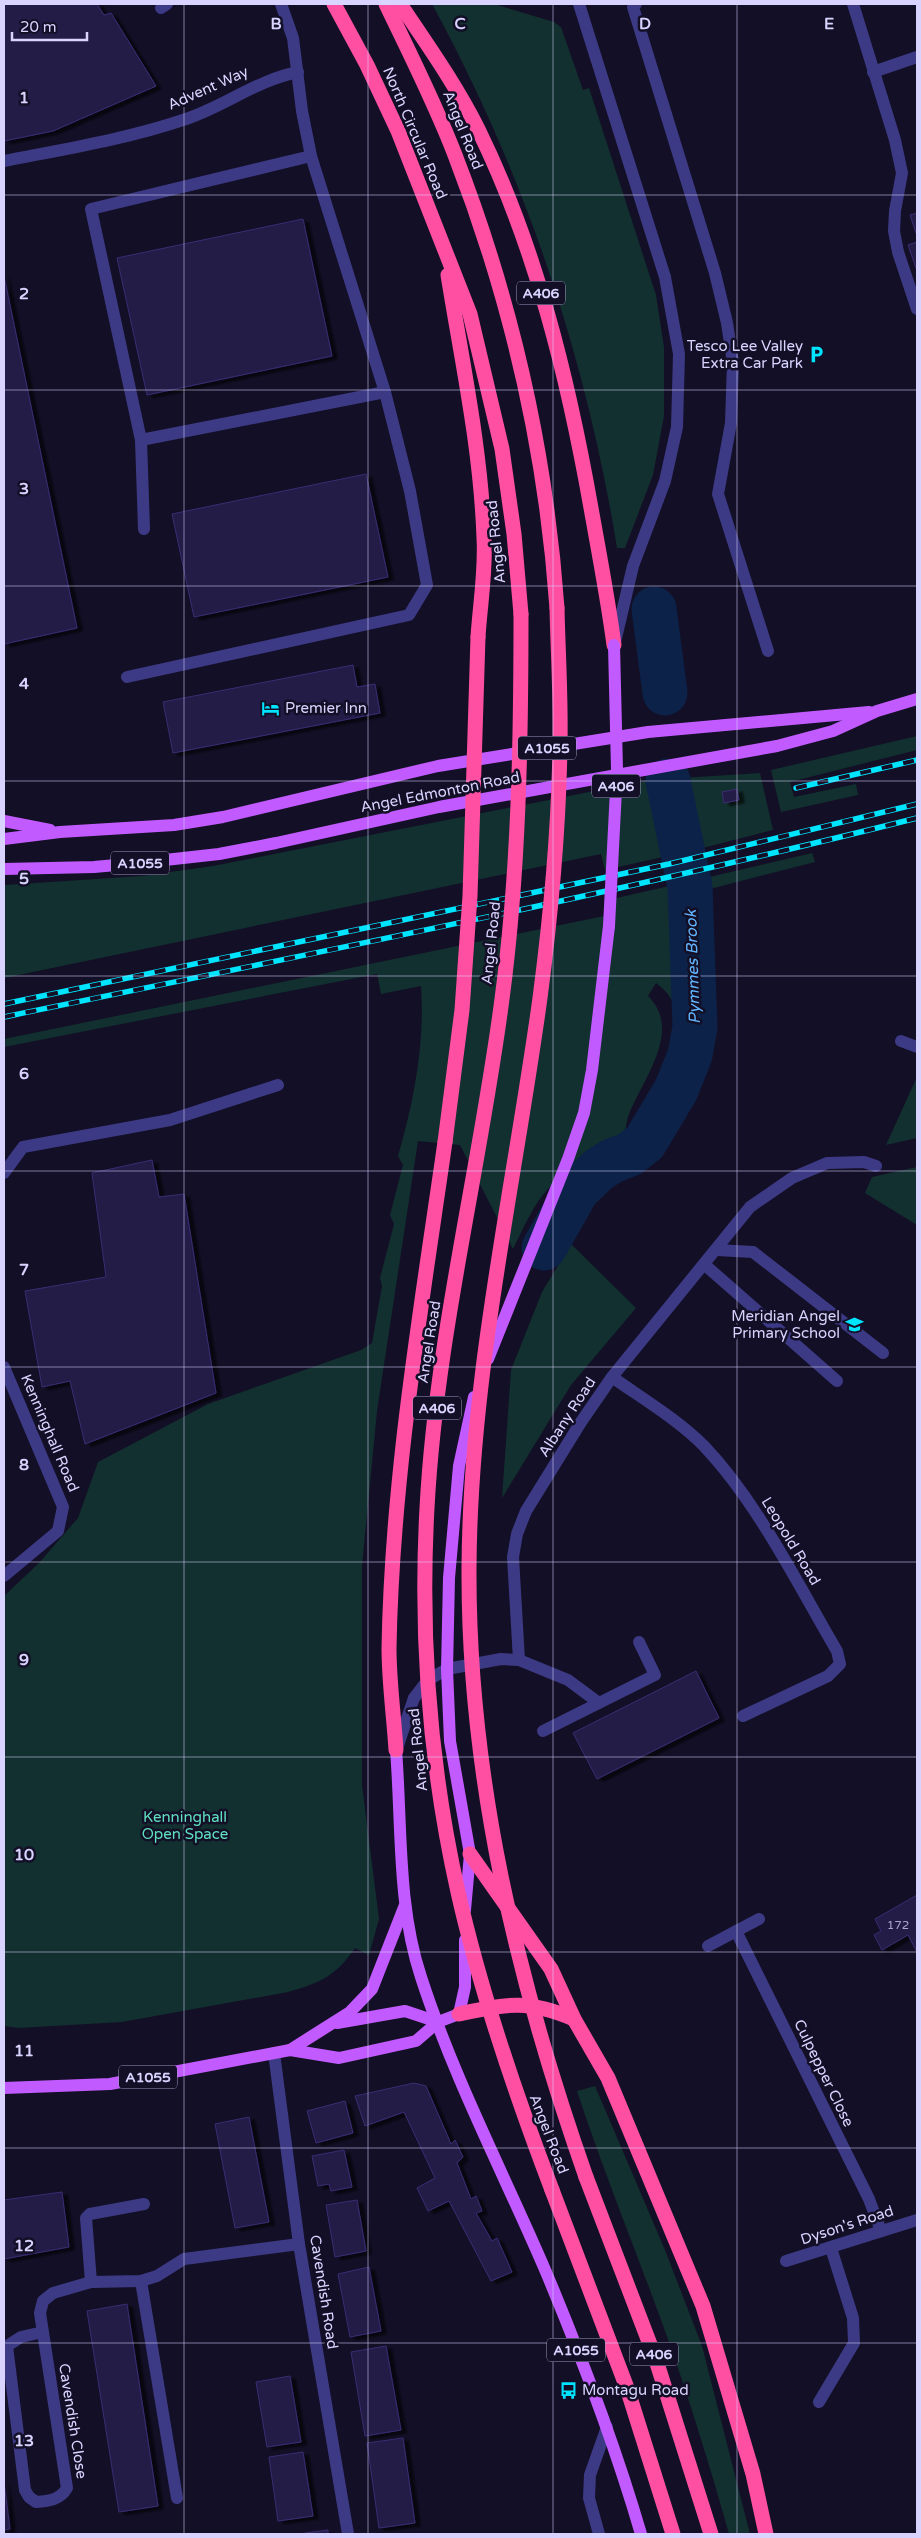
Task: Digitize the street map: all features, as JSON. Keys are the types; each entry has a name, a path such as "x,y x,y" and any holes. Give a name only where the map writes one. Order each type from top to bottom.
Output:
{"highway":[{"name":"North Circular Road","path":"334,4 367,65 398,131 444,251"},
{"name":"Angel Road","path":"386,4 455,153 479,219 502,294 526,384 542,468 557,608 560,743 550,905 540,999 485,1347 473,1479 469,1568 472,1652 483,1768 496,1848 520,1963 539,2034 586,2177 656,2360 711,2534"},
{"name":"A406","path":"400,4 435,56 477,128 516,216 547,312 578,438 616,608 614,646"},
{"name":"Angel Road","path":"444,251 470,314 502,449 514,534 520,614 518,836 503,998 445,1345 432,1447 427,1509 426,1618 428,1673 440,1787 457,1889 472,1950 517,2098 627,2388 674,2534"},
{"path":"396,1750 389,1650 396,1533 404,1429 462,1010 469,905 478,637 485,540 476,443 444,251"},
{"path":"470,1854 548,1964 559,1983 574,2019 608,2078 703,2306 753,2474 766,2534"},
{"path":"459,2014 506,2004 529,2005 548,2008 574,2019"}],"main road":[{"name":"A406","path":"470,1854 450,1741 447,1669 449,1578 459,1466 477,1386 568,1159 584,1113 592,1070 610,907 617,770 614,646"},
{"name":"Angel Edmonton Road","path":"4,869 94,867 238,850 439,807 777,746 833,731 877,711 917,700"},
{"name":"Angel Edmonton Road","path":"4,839 60,832 150,828 223,817 438,766 648,732 748,724 826,714 877,711"},
{"name":"A1055","path":"4,821 60,832"},
{"path":"396,1750 405,1905 420,1976 438,2022"},
{"path":"459,2014 465,1988 467,1960 465,1914 470,1854"},
{"name":"A1055","path":"290,2050 350,2012 372,1989 405,1905"},
{"name":"A1055","path":"330,2024 405,2011 438,2022"},
{"name":"A1055","path":"4,2088 110,2084 290,2050 339,2058 416,2041 438,2022 459,2014"},
{"name":"A1055","path":"438,2022 465,2094 546,2273 607,2427 641,2534"}],"street":[{"path":"128,677 409,616 428,585 410,490 385,392 311,156 302,111 293,38 281,4"},
{"path":"579,4 665,277 679,354 677,427 665,481 616,608"},
{"path":"636,4 633,7 715,273 727,323 733,363 732,404 727,452 718,494 768,651"},
{"path":"853,4 894,140 902,173 895,212 894,231 898,252 917,309"},
{"path":"873,72 917,57"},
{"name":"Advent Way","path":"4,161 117,138 187,118 274,77 298,72"},
{"path":"144,529 142,440 91,210 311,156"},
{"path":"142,440 385,392"},
{"path":"901,1041 917,1047"},
{"path":"4,1174 23,1147 170,1120 278,1084"},
{"name":"Albany Road","path":"520,1660 513,1557 517,1534 531,1503 581,1422 612,1377 750,1207 782,1184 814,1168 839,1162 864,1162 876,1166"},
{"path":"717,1250 752,1252 884,1353"},
{"path":"704,1265 837,1381"},
{"name":"Kenninghall Road","path":"4,1367 63,1507 58,1531 4,1576"},
{"name":"Leopold Road","path":"612,1377 667,1416 703,1446 744,1493 837,1651 840,1664 828,1676 743,1716"},
{"path":"543,1732 655,1675 639,1642"},
{"path":"396,1750 414,1698 428,1680 447,1669 501,1659 520,1660 568,1680 599,1703"},
{"path":"708,1946 759,1919"},
{"name":"Culpepper Close","path":"736,1932 869,2199 882,2231"},
{"name":"Cavendish Road","path":"274,2053 299,2244 348,2534"},
{"path":"91,2282 86,2218 90,2214 144,2204"},
{"name":"Dyson's Road","path":"786,2261 917,2220"},
{"name":"Cavendish Close","path":"43,2332 21,2337 7,2346 25,2490 36,2502 48,2501 63,2496 67,2488 43,2332 40,2313 43,2301 53,2293 91,2282 142,2281 157,2276 184,2259 299,2244"},
{"path":"819,2402 854,2343 853,2318 831,2248"},
{"path":"142,2281 177,2498"},
{"path":"599,2534 589,2498 590,2474 607,2427"}],"green space":[{"path":"432,4 494,4 554,22 561,27 583,90 589,88 656,295 664,347 664,416 653,475 625,548 617,548 588,406 548,268 496,134"},
{"path":"917,736 917,750 790,782 794,797 856,784 858,795 781,812 771,770"},
{"path":"760,773 773,830 699,849 682,778"},
{"path":"650,780 667,856 605,870 601,854 4,978 4,885 142,876 213,866"},
{"path":"812,853 815,862 706,890 705,878"},
{"name":"Kenninghall Open Space","path":"674,885 680,1020 671,999 656,983 648,996 658,1009 662,1024 661,1039 657,1055 629,1114 624,1138 586,1158 562,1175 552,1185 534,1208 513,1249 460,1145 418,1141 377,1411 362,1566 362,1785 379,1919 369,1955 355,1948 334,1972 318,1982 288,1992 122,2022 19,2028 4,2026 4,1596 39,1563 78,1518 98,1462 208,1404 361,1350 372,1343 382,1286 380,1278 394,1224 390,1215 403,1165 398,1156 417,1072 421,1029 421,986 381,994 377,974 4,1047 4,1039 614,914 612,899"},
{"path":"917,1077 917,1138 886,1145"},
{"path":"917,1167 917,1225 865,1193 872,1177"},
{"path":"571,1244 636,1308 571,1385 502,1498 511,1370 542,1292"},
{"path":"595,2086 665,2250 702,2346 750,2534 729,2534 677,2366 577,2091"}],"building":[{"path":"4,4 97,4 104,15 111,13 156,86 53,131 4,141"},
{"path":"917,213 917,236 910,215"},
{"path":"303,219 332,356 147,395 117,258"},
{"path":"917,242 917,271 908,245"},
{"path":"4,276 77,628 4,644"},
{"path":"366,474 388,577 194,617 172,514"},
{"name":"Premier Inn","path":"353,665 357,687 375,684 380,713 173,753 163,702"},
{"path":"737,789 739,800 724,803 722,792"},
{"path":"152,1160 159,1197 184,1194 216,1393 85,1444 70,1381 42,1387 25,1291 106,1277 92,1173"},
{"path":"696,1671 719,1718 597,1779 573,1733"},
{"path":"917,1895 917,1952 908,1935 882,1950 874,1935 881,1931 875,1919"},
{"path":"414,2083 426,2086 451,2144 455,2140 463,2157 457,2163 471,2199 476,2196 482,2211 476,2213 492,2241 497,2238 512,2272 491,2281 449,2201 428,2211 417,2188 435,2178 404,2112 365,2126 355,2096"},
{"path":"345,2101 353,2133 316,2143 307,2111"},
{"path":"249,2117 269,2222 235,2228 215,2124"},
{"path":"344,2150 352,2187 331,2191 329,2184 318,2186 312,2156"},
{"path":"62,2192 69,2247 4,2259 4,2200"},
{"path":"357,2200 366,2251 335,2257 326,2205"},
{"path":"369,2267 381,2331 350,2337 338,2274"},
{"path":"127,2304 158,2506 119,2512 87,2311"},
{"path":"386,2346 401,2430 365,2436 351,2352"},
{"path":"290,2376 301,2442 267,2447 256,2382"},
{"path":"403,2438 415,2523 379,2528 367,2443"},
{"path":"303,2452 313,2516 278,2521 269,2457"},
{"path":"4,2482 10,2529 4,2530"},
{"path":"328,2530 328,2534 298,2534"}],"waterway":[{"name":"Pymmes Brook","path":"654,609 665,693"},
{"name":"Pymmes Brook","path":"544,1248 577,1190 598,1170 612,1161 630,1154 645,1142 676,1090 690,1055 695,1027 690,887 668,781"}],"railway":[{"path":"796,788 917,760"},
{"path":"4,1004 669,864 917,804"},
{"path":"4,1017 576,898 917,818"}],"place":[{"name":"Tesco Lee Valley Extra Car Park","path":"817,355"},
{"name":"Premier Inn","path":"271,708"},
{"name":"Meridian Angel Primary School","path":"854,1325"},
{"name":"Montagu Road","path":"568,2390"}]}
